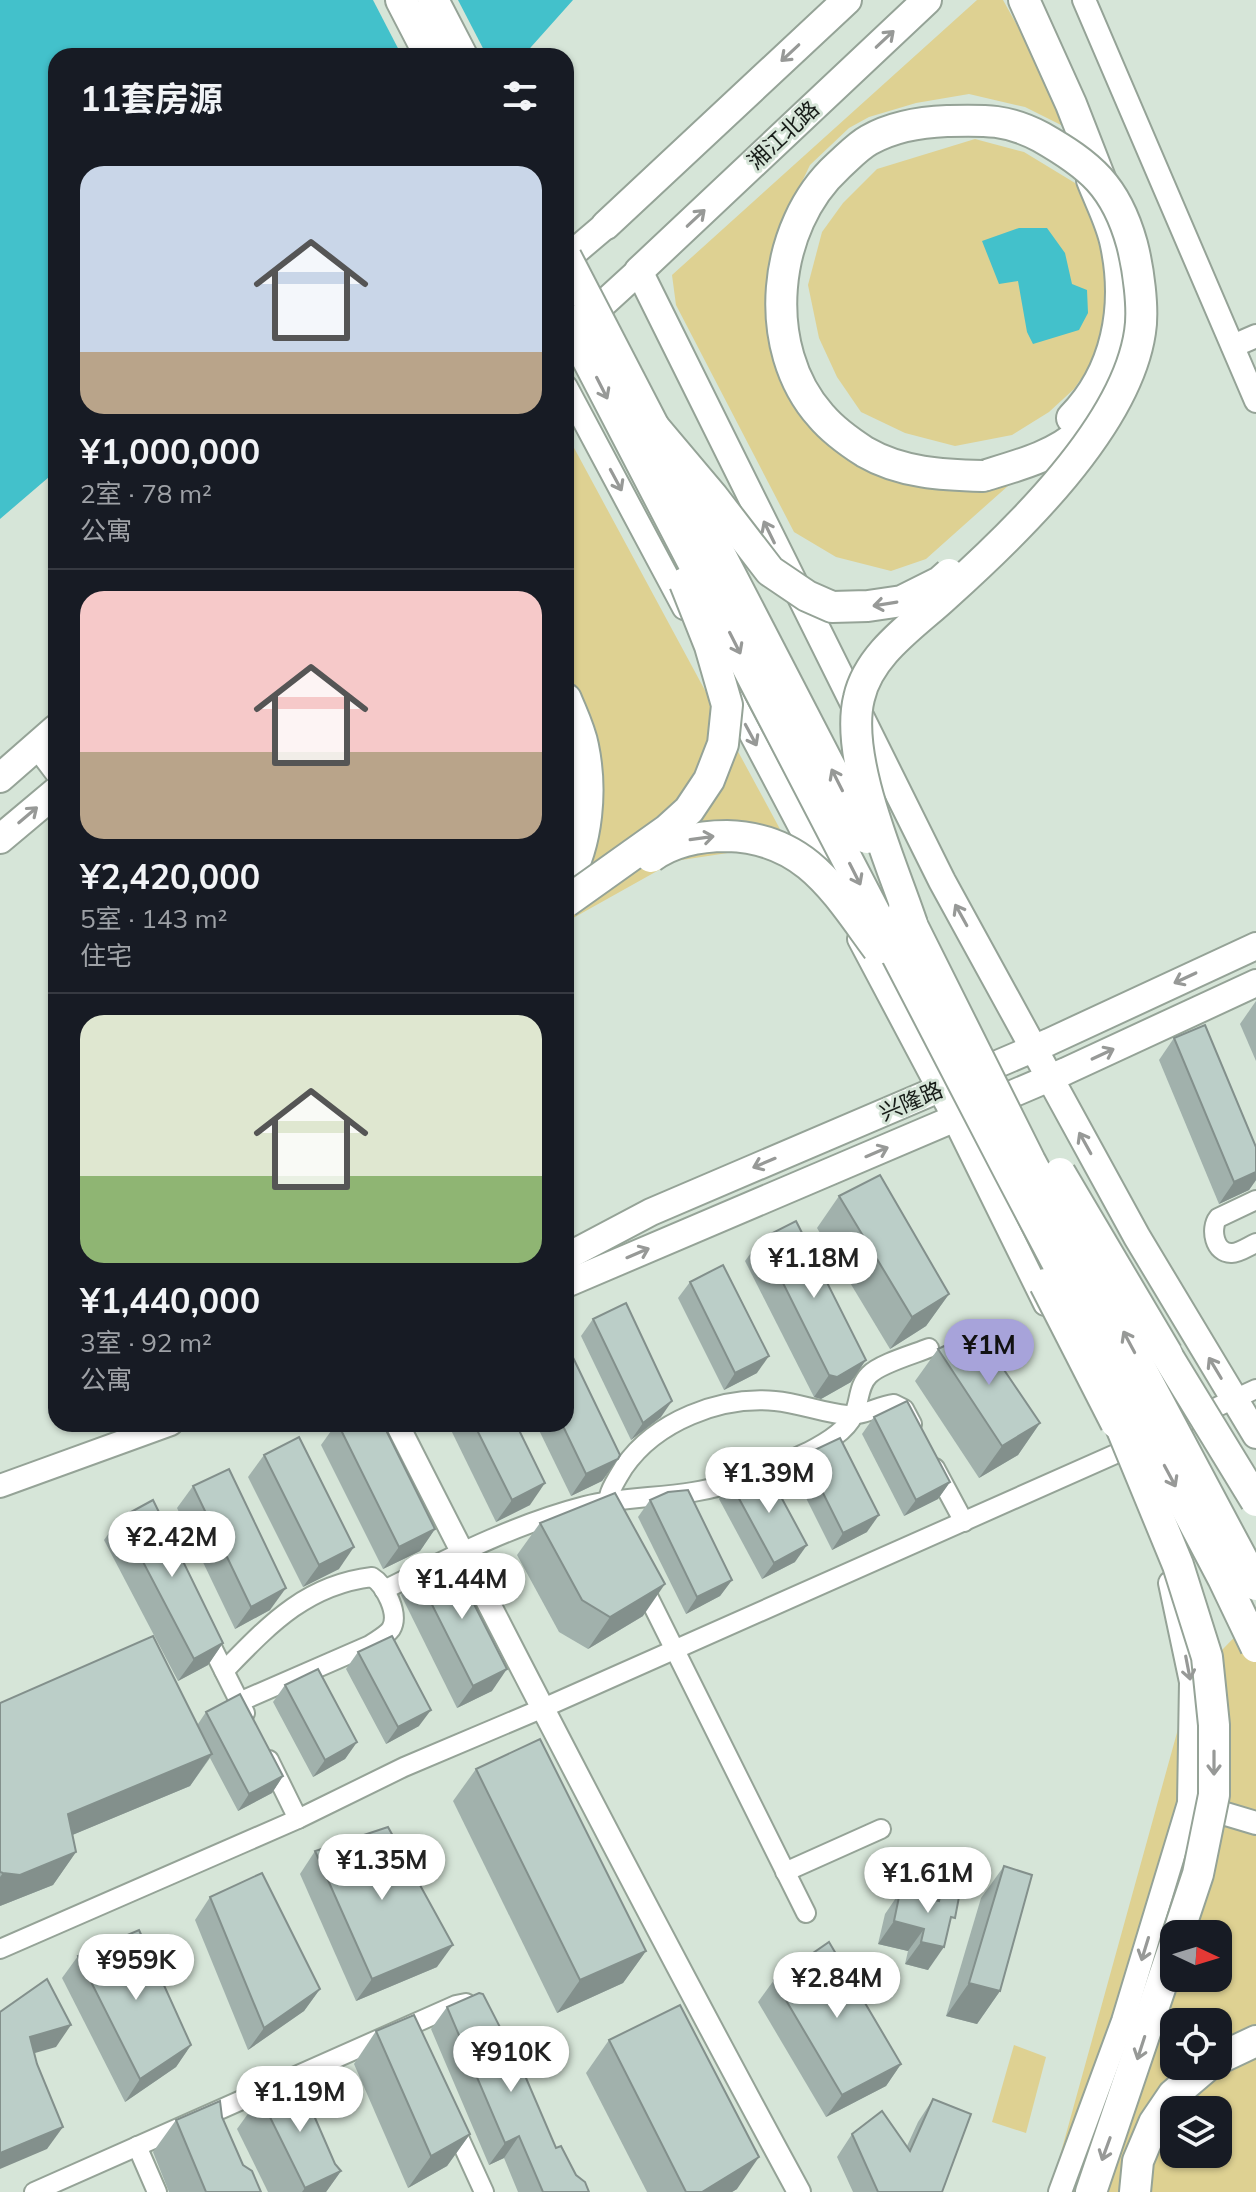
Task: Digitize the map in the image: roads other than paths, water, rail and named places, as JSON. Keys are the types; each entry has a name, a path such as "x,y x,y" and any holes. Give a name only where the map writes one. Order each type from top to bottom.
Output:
{"highway":[{"path":"401,0 426,48"},
{"path":"433,0 458,48"},
{"path":"654,427 770,571 807,596 832,607 902,601 940,582 1061,457 1092,415 1116,371 1127,342 1129,301 1124,261 1097,205 1081,183 1055,163 1020,143 982,132 929,135 883,146 851,168 824,195 807,223 795,254 789,293 794,339 835,414 863,438 913,460 982,471 1053,438 1084,405 1108,362 1118,335 1123,290 1116,242 1087,168 1011,0"},
{"path":"912,924 864,784 856,741 859,697 890,644 998,546 1069,470 1107,415 1131,368 1141,329 1136,260 1127,226 1110,191 1080,159 1020,126 990,120 931,122 895,129 866,141 826,177 809,202 790,245 781,293 788,353 801,387 822,418 865,452 902,467 938,474 982,471 1029,463 1083,431 1113,387 1133,336 1136,310 1129,253 1071,104 1024,0"},
{"path":"574,273 912,924 1020,1167 1178,1565 1207,1657 1214,1725 1214,1795 1198,1874 1183,1920"},
{"path":"574,333 932,1023 1020,1167 1256,1585"},
{"path":"574,896 667,830 689,810 709,780 723,744 727,705 710,646 642,464"},
{"path":"574,720 584,747 587,806 582,842 574,862"},
{"path":"574,752 577,804 574,815"},
{"path":"875,814 1064,1182 1256,1501"},
{"path":"574,915 658,852 698,836 753,837 795,853 818,871 932,1023"},
{"path":"869,936 1143,1476"},
{"path":"1020,1167 1167,1354"},
{"path":"1020,1167 1256,1647"},
{"path":"1091,2192 1160,1990"},
{"path":"1232,2052 1256,2041"},
{"path":"1135,2192 1138,2161 1154,2123 1173,2095 1191,2080"}],"main road":[{"path":"574,251 847,0"},
{"name":"湘江北路","path":"639,271 927,0"},
{"path":"574,330 639,271 942,881 1137,1237 1245,1394 1256,1435"},
{"path":"0,778 46,738"},
{"path":"0,839 48,799"},
{"name":"兴隆路","path":"574,1253 651,1212 1034,1048 1256,946"},
{"name":"兴隆路","path":"574,1281 1050,1078 1256,983"}],"street":[{"path":"1084,0 1256,401"},
{"path":"1233,346 1256,336"},
{"path":"574,402 939,1089 1117,1453 1174,1594 1191,1682 1189,1803 1123,2021 1060,2192"},
{"path":"1256,1200 1218,1218 1213,1231 1217,1244 1224,1252 1232,1253 1256,1243"},
{"path":"384,1590 462,1552 545,1519 608,1501 682,1494 726,1485 809,1452 835,1436 854,1414 861,1387 872,1371 929,1348"},
{"path":"0,1949 298,1819 404,1767 964,1522 1245,1394"},
{"path":"618,1536 607,1510 608,1501 612,1487 633,1454 695,1412 717,1404 774,1401 854,1414 882,1405 901,1405 964,1522"},
{"path":"0,1486 149,1432"},
{"path":"401,1432 541,1709 799,2192"},
{"path":"632,1564 806,1913"},
{"path":"224,1671 253,1639 306,1597 372,1577 379,1581 384,1590 393,1613 393,1627 385,1635 370,1645 239,1702"},
{"path":"196,1615 298,1819"},
{"path":"1189,1803 1256,1823"},
{"path":"785,1872 881,1829"},
{"path":"34,2192 137,2146 280,2091 411,2033 463,2002 476,2006 479,2013"},
{"path":"446,2109 484,2192"},
{"path":"137,2146 157,2192"}],"water":[{"path":"0,0 573,0 530,48 48,48 48,478 0,519"},
{"path":"1019,228 1047,228 1065,253 1072,284 1087,290 1088,313 1079,330 1033,344 1027,332 1018,281 999,284 982,241"}]}
